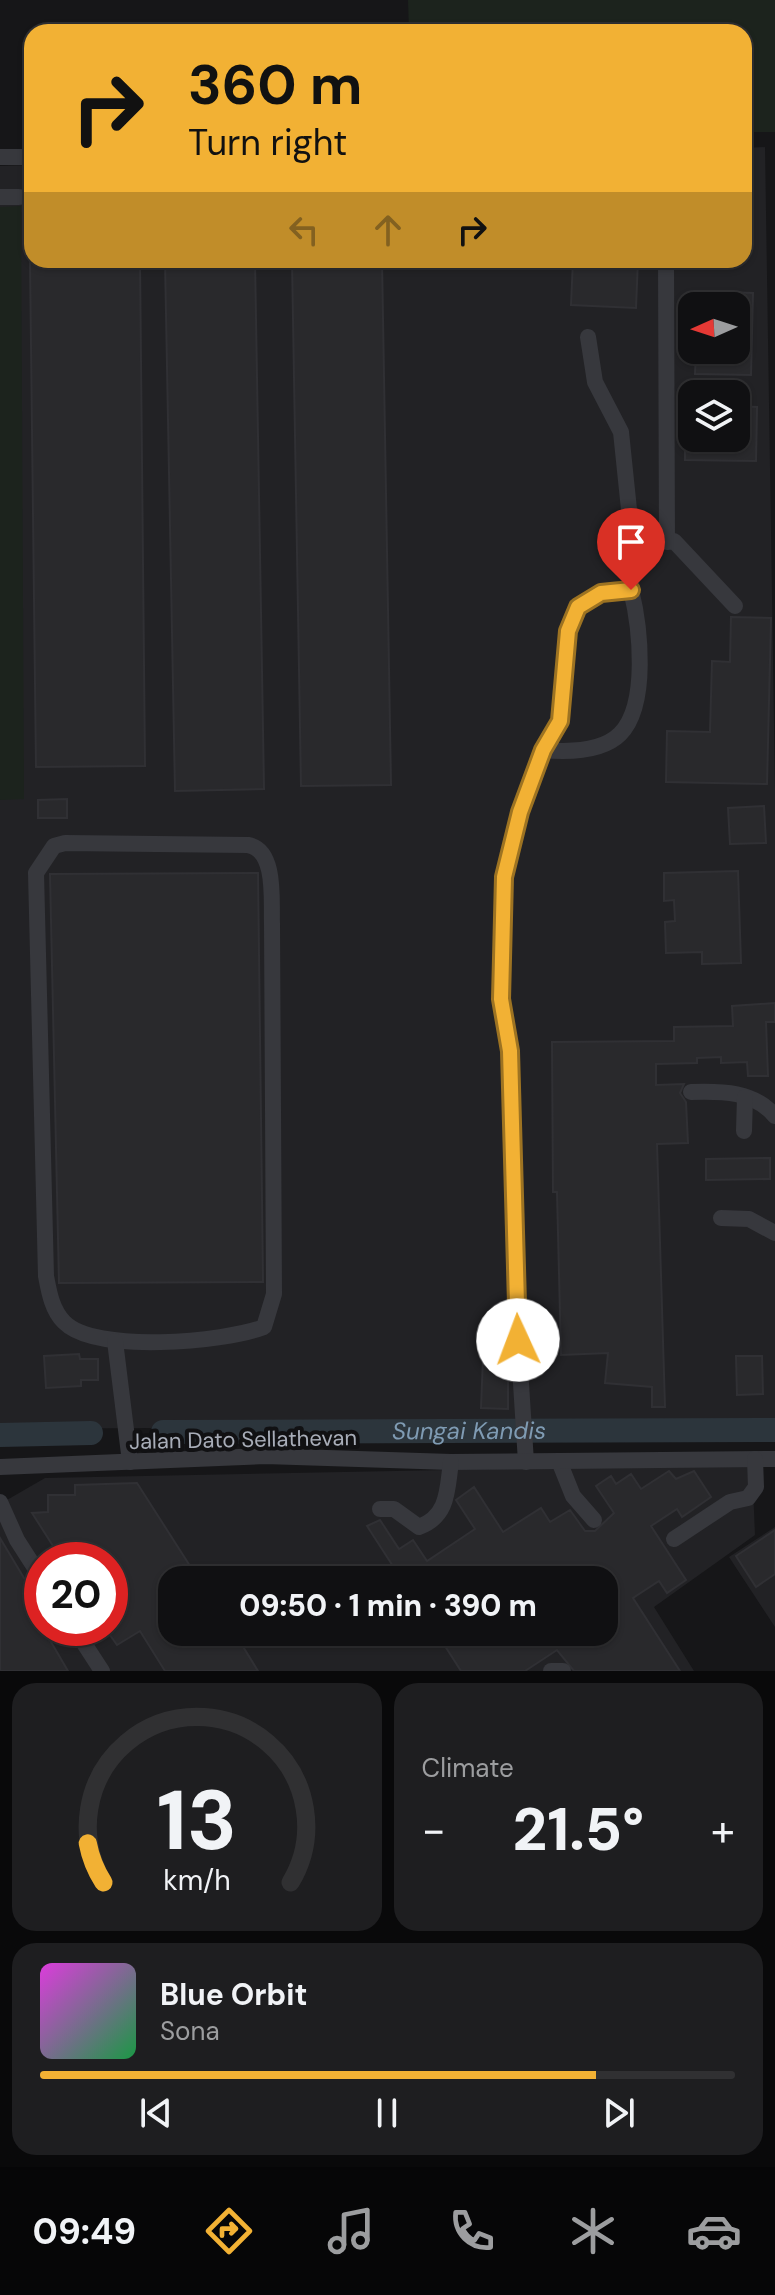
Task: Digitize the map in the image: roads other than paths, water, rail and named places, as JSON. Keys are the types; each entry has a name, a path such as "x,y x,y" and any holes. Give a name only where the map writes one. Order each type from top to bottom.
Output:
{"street":[{"path":"0,157 24,157"},
{"path":"0,197 19,197"},
{"path":"666,268 667,542 674,541 735,606"},
{"path":"543,750 568,752 607,742 621,733 638,702 635,608 631,590 633,548 621,432 595,382 588,337"},
{"path":"526,1454 517,1321 510,1051 501,999 504,877 520,812 543,750 560,721 568,631 578,607 601,593 631,590"},
{"path":"65,843 257,846 268,866 272,924 274,1294 270,1316 264,1327 222,1338 115,1341 88,1335 64,1322 49,1295 46,1276 38,867 54,846 65,843"},
{"path":"691,1092 726,1091 764,1103 775,1116"},
{"path":"744,1131 745,1097"},
{"path":"721,1218 749,1219 775,1233"},
{"path":"115,1341 130,1462"},
{"name":"Jalan Dato Sellathevan","path":"0,1467 265,1456 451,1462 526,1454 559,1461 775,1459"},
{"path":"674,1539 730,1502 748,1498 756,1487 755,1459"},
{"path":"559,1461 573,1496 588,1509 594,1520"},
{"path":"380,1509 394,1509 419,1527 438,1518 444,1508 451,1462"},
{"path":"0,1502 24,1551"},
{"path":"86,1646 102,1671"},
{"path":"551,1671 563,1671"}],"waterway":[{"name":"Sungai Kandis","path":"163,1432 775,1430"},
{"name":"Sungai Kandis","path":"0,1435 91,1433"}]}
